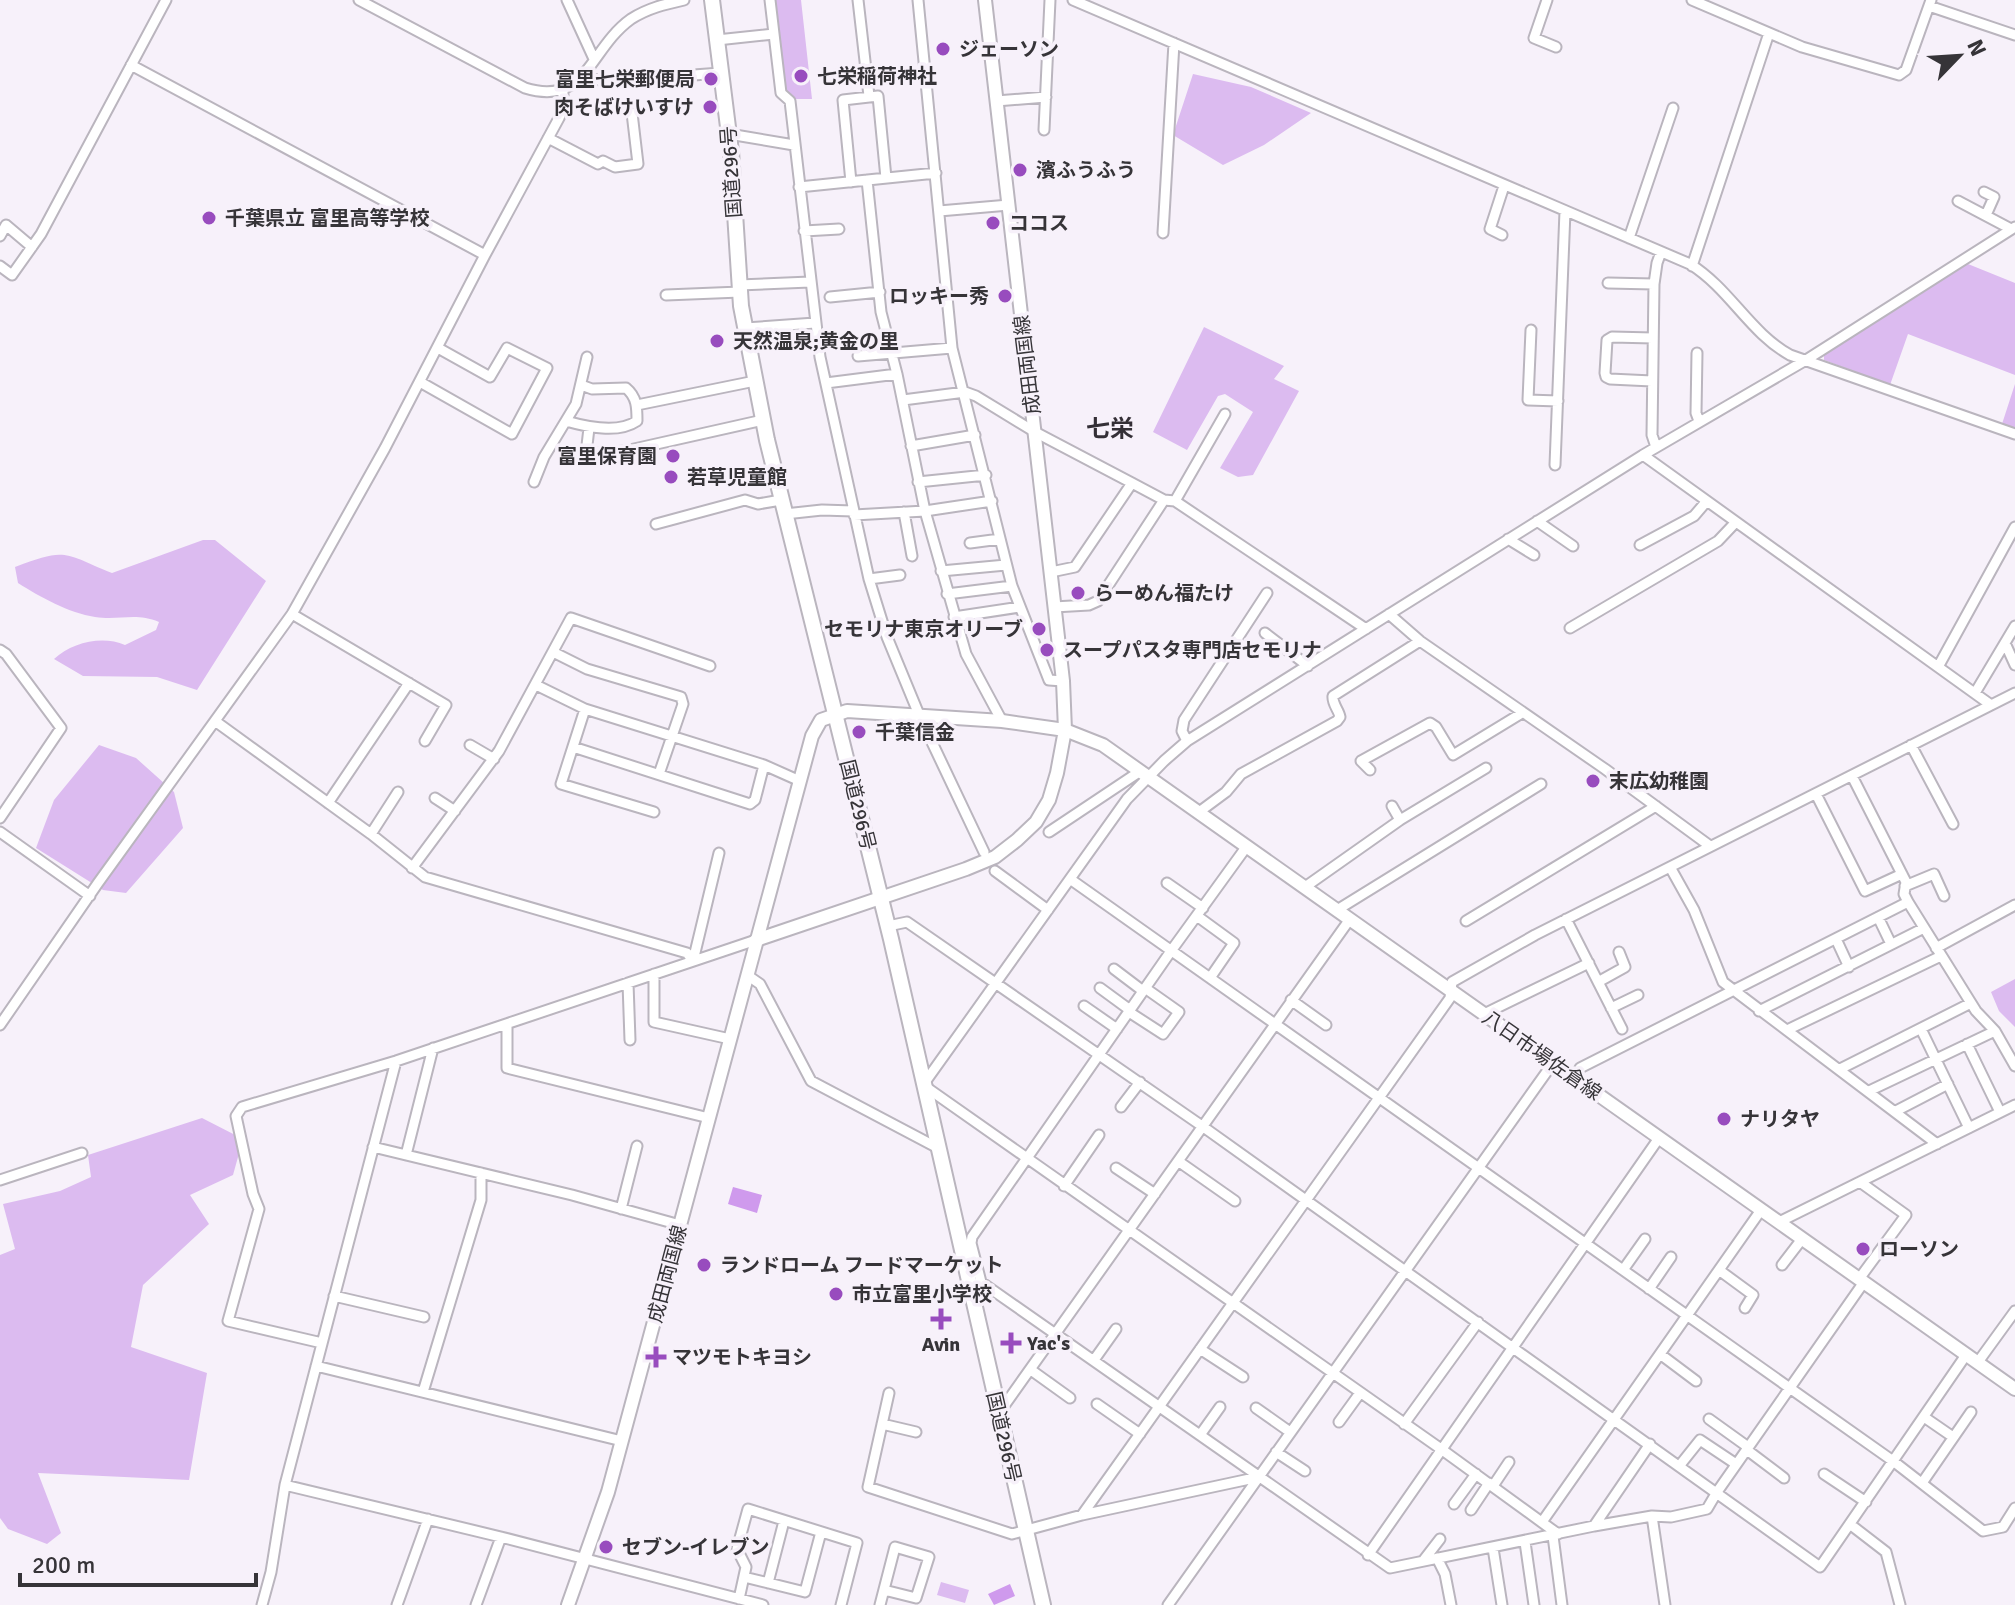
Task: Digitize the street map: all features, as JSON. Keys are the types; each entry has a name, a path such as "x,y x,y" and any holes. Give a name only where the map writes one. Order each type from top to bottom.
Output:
{"highway":[{"name":"国道296号","path":"712,0 729,134 739,288 763,420 888,926 938,1148 971,1268 999,1413 1043,1605"}],"main road":[{"name":"成田両国線","path":"756,940 881,900 995,857 1036,822 1049,800 1057,773 1065,730 1063,681 985,0"},
{"name":"成田両国線","path":"568,1605 608,1492 817,724 836,713"},
{"path":"836,713 1002,721 1065,730"},
{"name":"八日市場佐倉線","path":"1065,730 1103,745 1150,777 2015,1389"}],"street":[{"path":"0,266 12,275 32,247 166,0"},
{"path":"359,0 525,88 552,94 563,91 577,80 629,20 646,10 684,0"},
{"path":"567,0 594,59"},
{"path":"770,0 781,93 790,101 815,323 869,579 887,637 920,717 984,852"},
{"path":"858,0 869,96"},
{"path":"918,0 952,348 1012,586 1049,680 1063,681"},
{"path":"1044,130 1050,0"},
{"path":"1074,0 1692,266 1717,283 1768,339 1790,355 2015,434"},
{"path":"1547,0 1534,38 1556,47"},
{"path":"1692,0 1802,47 1899,75 1906,70 1930,3 2015,35"},
{"path":"1692,266 1769,33"},
{"path":"717,40 774,34"},
{"path":"1163,233 1174,43"},
{"path":"131,65 485,255"},
{"path":"577,80 721,73"},
{"path":"0,1025 292,614 420,382 548,138 563,108 563,91"},
{"path":"851,182 843,100 869,96 878,96 886,178"},
{"path":"996,101 1046,97"},
{"path":"1629,238 1673,108"},
{"path":"548,138 598,164 603,161 615,167 638,164 632,113"},
{"path":"729,134 794,145"},
{"path":"799,187 936,173"},
{"path":"867,180 890,353 903,400 925,511 966,654 1002,721"},
{"path":"1502,235 1490,229 1504,186"},
{"path":"1984,192 1994,197 1986,215"},
{"path":"1958,201 2013,228"},
{"path":"939,211 1009,205"},
{"path":"1555,465 1565,211"},
{"path":"0,236 6,225 32,247"},
{"path":"1562,1605 1555,1535 1542,1522 923,1085 1127,799 1187,741 1643,455 1806,360 2013,228"},
{"path":"804,231 839,229"},
{"path":"1656,447 1652,435 1654,284 1661,252"},
{"path":"666,295 810,282"},
{"path":"1608,283 1654,284"},
{"path":"830,297 880,292"},
{"path":"745,328 815,323"},
{"path":"1531,330 1528,400 1558,401"},
{"path":"1652,381 1610,379 1605,373 1607,340 1612,337 1653,338"},
{"path":"420,382 512,434 547,368 507,348 490,377 438,348"},
{"path":"858,356 952,348"},
{"path":"1697,353 1696,413 1699,421"},
{"path":"534,482 544,457 566,421 581,385 587,357"},
{"path":"826,383 897,374"},
{"path":"637,405 755,381"},
{"path":"566,421 589,428 630,426 637,421 637,405 626,388 592,389 581,385"},
{"path":"903,400 965,392 976,396 1035,432 1170,500 1366,629"},
{"path":"1054,607 1089,605 1098,601 1170,500 1225,414"},
{"path":"589,428 586,454 613,453 763,420"},
{"path":"911,446 975,435"},
{"path":"1643,455 1991,705"},
{"path":"918,482 986,475"},
{"path":"1051,572 1075,567 1132,483"},
{"path":"656,524 745,500 758,504 853,513 925,511 992,501"},
{"path":"1640,545 1694,516 1706,502"},
{"path":"904,512 912,556"},
{"path":"1537,521 1573,546"},
{"path":"1570,628 1718,541 1735,523"},
{"path":"1938,667 2015,527"},
{"path":"970,543 1000,539"},
{"path":"1508,539 1534,555"},
{"path":"941,571 1006,565"},
{"path":"869,579 900,575"},
{"path":"947,594 1012,586"},
{"path":"1187,741 1182,731 1184,720 1267,593"},
{"path":"954,617 1020,607"},
{"path":"292,614 446,705 425,741"},
{"path":"1389,614 1420,641 1710,846"},
{"path":"412,868 494,759 571,618 710,666"},
{"path":"1975,693 2015,626"},
{"path":"1265,633 1308,666"},
{"path":"1199,812 1226,792 1241,774 1337,721 1340,717 1333,696 1420,641"},
{"path":"2005,643 2015,665"},
{"path":"0,650 61,728 0,818"},
{"path":"553,652 587,669 681,697 683,704 659,774"},
{"path":"328,803 409,683"},
{"path":"536,685 585,709 764,765 800,781"},
{"path":"1082,1515 1450,998 1455,979 1566,919 2015,693"},
{"path":"585,709 561,784 654,812"},
{"path":"1370,770 1361,761 1430,723 1436,727 1453,755 1522,713"},
{"path":"215,721 371,834 412,868 436,882 687,953 693,961"},
{"path":"470,745 494,759"},
{"path":"1911,745 1953,824"},
{"path":"573,747 750,804 755,800 764,765"},
{"path":"1305,887 1400,820 1486,768"},
{"path":"1049,832 1136,774"},
{"path":"1852,776 1902,874 1908,902 1971,1003 1995,1031 2015,1066"},
{"path":"1337,910 1541,784"},
{"path":"371,834 398,792"},
{"path":"1816,794 1865,891 1902,874"},
{"path":"435,798 455,811"},
{"path":"1392,806 1400,820"},
{"path":"1466,921 1656,806"},
{"path":"0,832 90,896"},
{"path":"1247,846 972,1237 971,1268 981,1282 1387,1568 1594,1526 1652,1516 1671,1517 1707,1509 1906,1215 1860,1182"},
{"path":"693,961 719,853"},
{"path":"1670,867 1694,910 1723,982 1937,1144"},
{"path":"995,871 1048,910"},
{"path":"1905,886 1934,874 1944,896"},
{"path":"1070,879 1893,1461 1983,1531 2003,1527 2015,1508"},
{"path":"1167,883 1234,943 1210,978"},
{"path":"1576,1079 1580,1068 1908,902"},
{"path":"1787,1030 1939,952 2015,905"},
{"path":"1878,917 1891,944"},
{"path":"999,1413 1350,919"},
{"path":"1566,919 1622,1029"},
{"path":"888,926 907,922 996,982 1405,1269 1820,1567 1966,1355"},
{"path":"1759,1011 1924,928"},
{"path":"1836,939 1849,967"},
{"path":"322,1343 228,1321 259,1209 236,1116 242,1107 396,1061 756,940"},
{"path":"1598,982 1625,967 1619,952"},
{"path":"1484,1014 1589,963"},
{"path":"1100,988 1163,1034 1179,1012 1114,969"},
{"path":"654,974 654,1022 730,1039"},
{"path":"747,975 760,984 811,1081 938,1148"},
{"path":"628,983 630,1040"},
{"path":"1611,1008 1638,995"},
{"path":"1291,1000 1326,1025"},
{"path":"1840,1069 1971,1003"},
{"path":"1084,1006 1117,1029"},
{"path":"507,1024 507,1068 709,1118"},
{"path":"1921,1029 1969,1128"},
{"path":"1869,1091 1995,1031"},
{"path":"1967,1044 2000,1112"},
{"path":"406,1155 433,1048"},
{"path":"262,1605 273,1561 285,1485 396,1061"},
{"path":"1168,1605 1553,1063"},
{"path":"1121,1107 1140,1082"},
{"path":"1896,1111 1948,1084"},
{"path":"1779,1222 2015,1105"},
{"path":"1064,1186 1099,1135"},
{"path":"1368,1555 1659,1138"},
{"path":"621,1209 637,1146"},
{"path":"373,1147 680,1225"},
{"path":"0,1180 82,1153"},
{"path":"1178,1161 1235,1201"},
{"path":"1116,1168 1155,1194"},
{"path":"423,1392 481,1200 481,1173"},
{"path":"1542,1522 1761,1210"},
{"path":"1623,1270 1645,1239"},
{"path":"1782,1265 1802,1239"},
{"path":"1649,1289 1671,1257"},
{"path":"1719,1270 1753,1295 1745,1308"},
{"path":"334,1296 424,1317"},
{"path":"1978,1362 2015,1311"},
{"path":"1404,1424 1478,1322"},
{"path":"1094,1360 1116,1329"},
{"path":"1200,1349 1243,1377"},
{"path":"1660,1354 1696,1381"},
{"path":"316,1366 622,1441"},
{"path":"1031,1370 1070,1398"},
{"path":"889,1393 868,1487 1012,1534 1082,1515 1259,1477"},
{"path":"1339,1422 1360,1393"},
{"path":"1097,1404 1140,1434"},
{"path":"1200,1435 1220,1407"},
{"path":"1256,1408 1290,1432"},
{"path":"1922,1483 1971,1412"},
{"path":"1924,1417 1953,1437"},
{"path":"1709,1419 1784,1478"},
{"path":"882,1424 916,1432"},
{"path":"1680,1465 1700,1440 1736,1464"},
{"path":"1594,1526 1650,1444"},
{"path":"1276,1452 1305,1471"},
{"path":"1471,1510 1509,1462"},
{"path":"1454,1504 1476,1474"},
{"path":"1824,1474 1866,1502"},
{"path":"285,1485 763,1605"},
{"path":"739,1599 746,1567 737,1549 748,1509 857,1543 841,1605"},
{"path":"1652,1516 1665,1605"},
{"path":"397,1605 428,1519"},
{"path":"768,1583 784,1521"},
{"path":"1851,1525 1886,1552 1900,1605"},
{"path":"744,1577 805,1592 821,1532"},
{"path":"476,1605 501,1537"},
{"path":"1423,1561 1440,1539"},
{"path":"1525,1542 1534,1605"},
{"path":"880,1605 895,1547 929,1557 916,1598 884,1590"},
{"path":"1493,1548 1502,1605"},
{"path":"1437,1558 1445,1574 1451,1605"}],"shaded area":[{"path":"773,0 801,0 812,99 795,99 783,92"},
{"path":"1193,74 1251,87 1311,113 1264,145 1223,165 1173,135"},
{"path":"1968,264 2015,283 2015,375 1908,334 1890,385 1824,360 1824,354"},
{"path":"1204,327 1284,366 1274,379 1299,391 1253,475 1238,477 1220,468 1253,412 1225,394 1218,396 1187,450 1153,432"},
{"path":"2015,384 2015,428 2002,424"},
{"path":"203,540 215,540 266,581 197,690 157,677 83,676 54,659 70,648 88,642 107,641 125,645 156,630 159,622 135,617 95,617 65,608 18,583 15,567 45,557 65,555 112,573"},
{"path":"99,745 136,758 174,792 183,828 126,893 103,890 36,848 54,800"},
{"path":"2015,979 2015,1027 1999,1011 1991,992"},
{"path":"202,1118 243,1139 233,1175 190,1195 209,1224 143,1285 131,1347 207,1373 189,1480 38,1473 61,1533 47,1544 8,1529 0,1518 0,1255 15,1249 3,1204 60,1191 91,1177 88,1155"},
{"path":"733,1187 762,1195 757,1213 728,1204"},
{"path":"941,1582 969,1590 965,1603 937,1595"},
{"path":"1010,1584 1015,1596 994,1605 988,1594"}],"place":[{"name":"ジェーソン","path":"943,49"},
{"name":"七栄稲荷神社","path":"801,76"},
{"name":"富里七栄郵便局","path":"711,79"},
{"name":"肉そばけいすけ","path":"710,107"},
{"name":"濱ふうふう","path":"1020,170"},
{"name":"千葉県立 富里高等学校","path":"209,218"},
{"name":"ココス","path":"993,223"},
{"name":"ロッキー秀","path":"1005,296"},
{"name":"天然温泉;黄金の里","path":"717,341"},
{"name":"富里保育園","path":"673,456"},
{"name":"若草児童館","path":"671,477"},
{"name":"らーめん福たけ","path":"1078,593"},
{"name":"セモリナ東京オリーブ","path":"1039,629"},
{"name":"スープパスタ専門店セモリナ","path":"1047,650"},
{"name":"千葉信金","path":"859,732"},
{"name":"末広幼稚園","path":"1593,781"},
{"name":"ナリタヤ","path":"1724,1119"},
{"name":"ローソン","path":"1863,1249"},
{"name":"ランドローム フードマーケット","path":"704,1265"},
{"name":"市立富里小学校","path":"836,1294"},
{"name":"Avin","path":"941,1319"},
{"name":"Yac's","path":"1011,1343"},
{"name":"マツモトキヨシ","path":"656,1357"},
{"name":"セブン-イレブン","path":"606,1547"}],"district":[{"name":"七栄","path":"1110,429"}]}
